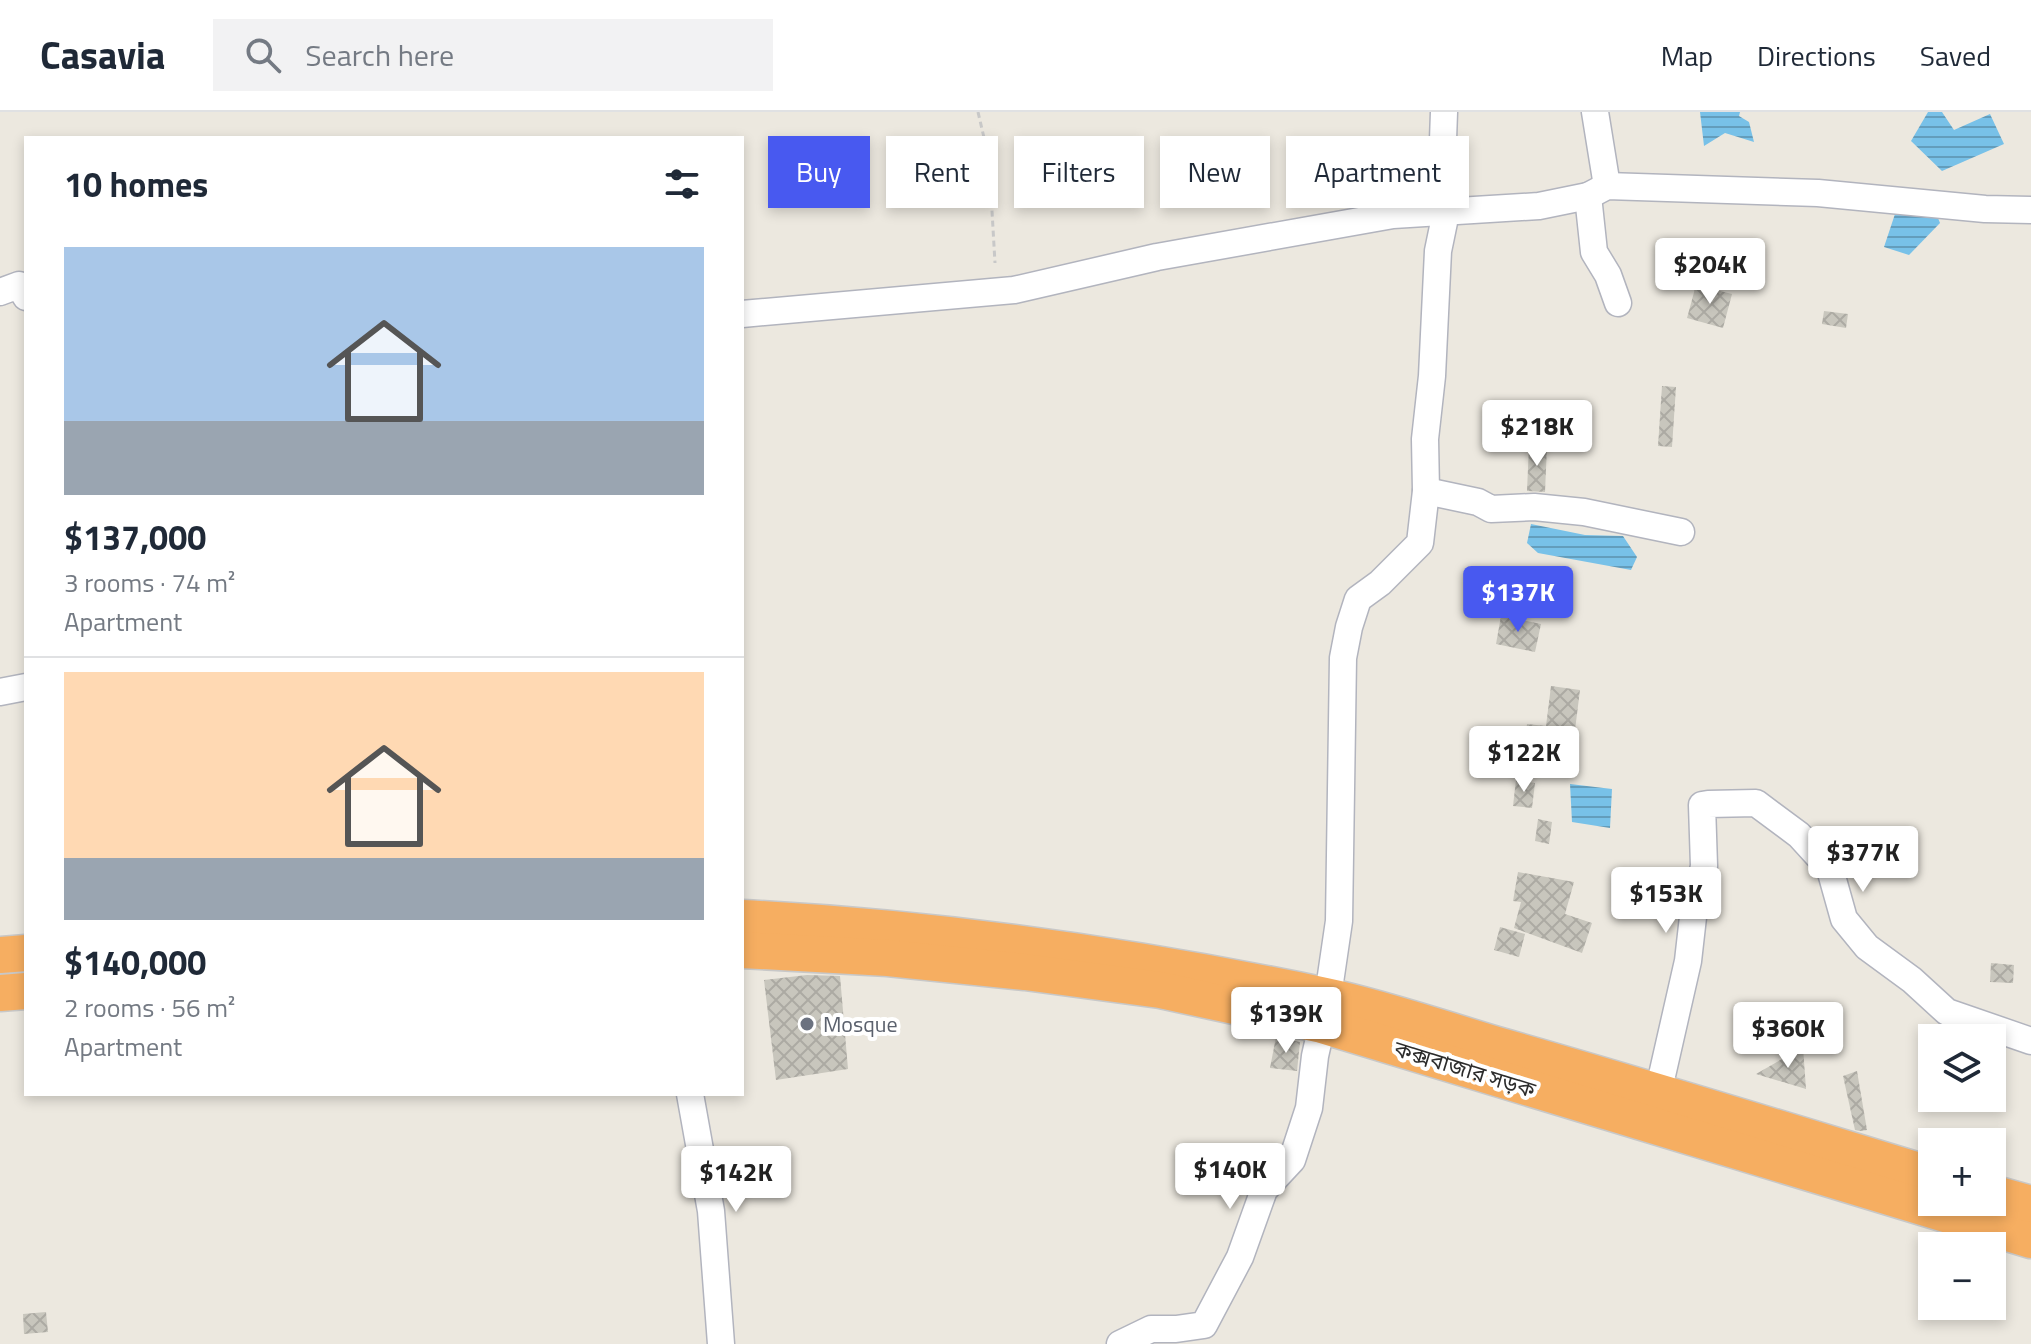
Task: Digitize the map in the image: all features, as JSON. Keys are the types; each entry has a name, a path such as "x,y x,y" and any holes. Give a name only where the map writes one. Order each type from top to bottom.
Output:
{"highway":[{"name":"কক্সবাজার সড়ক","path":"744,918 890,929 1168,967 1325,1011 1658,1093 1918,1171"},
{"name":"কক্সবাজার সড়ক","path":"744,950 888,958 1025,972 1325,1011 2031,1240"},
{"path":"0,955 24,953"},
{"path":"0,993 24,991"},
{"path":"2006,1197 2031,1204"}],"street":[{"path":"1120,1344 1151,1329 1204,1325 1240,1257 1264,1190 1292,1160 1309,1108 1339,921 1343,658 1349,627 1358,599 1380,583 1420,543 1426,491 1425,439 1432,376 1438,251 1444,222 1436,211 1434,197 1444,112"},
{"path":"1595,112 1598,191 1594,252 1608,275 1618,303"},
{"path":"744,314 1014,290 1157,257 1393,215 1539,206 1598,191 1818,193 1985,209 2031,210"},
{"path":"0,292 19,285 24,294"},
{"path":"1426,491 1478,502 1491,509 1534,507 1584,512 1681,532"},
{"path":"0,692 24,687"},
{"path":"1658,1093 1688,961 1704,866 1702,805 1708,804 1756,803 1799,835 1830,869 1844,919 1867,947 1912,980 1947,1012 2031,1041"},
{"path":"690,1096 711,1211 721,1344"}],"path":[{"path":"978,112 989,159 995,263"}],"water":[{"path":"1700,112 1740,112 1739,116 1749,122 1754,142 1725,133 1704,146"},
{"path":"1928,112 1942,112 1954,130 1990,114 2004,144 1942,171 1911,141"},
{"path":"1897,208 1936,213 1940,223 1909,255 1884,247"},
{"path":"1531,524 1585,535 1623,536 1637,557 1631,570 1538,553 1527,543"},
{"path":"1570,784 1612,789 1610,828 1572,822"}],"building":[{"path":"1696,285 1732,294 1723,328 1687,318"},
{"path":"1824,311 1848,314 1846,328 1822,324"},
{"path":"1662,386 1676,387 1672,447 1658,446"},
{"path":"1529,445 1547,446 1545,492 1527,491"},
{"path":"1501,616 1541,624 1535,652 1496,644"},
{"path":"1551,686 1580,690 1572,754 1525,746 1527,724 1546,726"},
{"path":"1516,780 1535,783 1532,808 1513,806"},
{"path":"1538,819 1552,822 1549,844 1535,841"},
{"path":"1518,872 1574,882 1565,914 1592,923 1582,953 1514,928 1521,902 1513,901"},
{"path":"1500,927 1525,934 1519,957 1494,950"},
{"path":"1991,963 2014,965 2013,983 1990,982"},
{"name":"Mosque","path":"807,975 840,976 848,1069 776,1080 764,980"},
{"path":"1276,1037 1300,1042 1297,1071 1270,1068"},
{"path":"1803,1047 1806,1089 1756,1074"},
{"path":"1857,1071 1867,1130 1860,1131 1855,1130 1843,1076"},
{"path":"46,1312 48,1332 24,1334 23,1314"}],"place":[{"name":"Mosque","path":"807,1024"}]}
